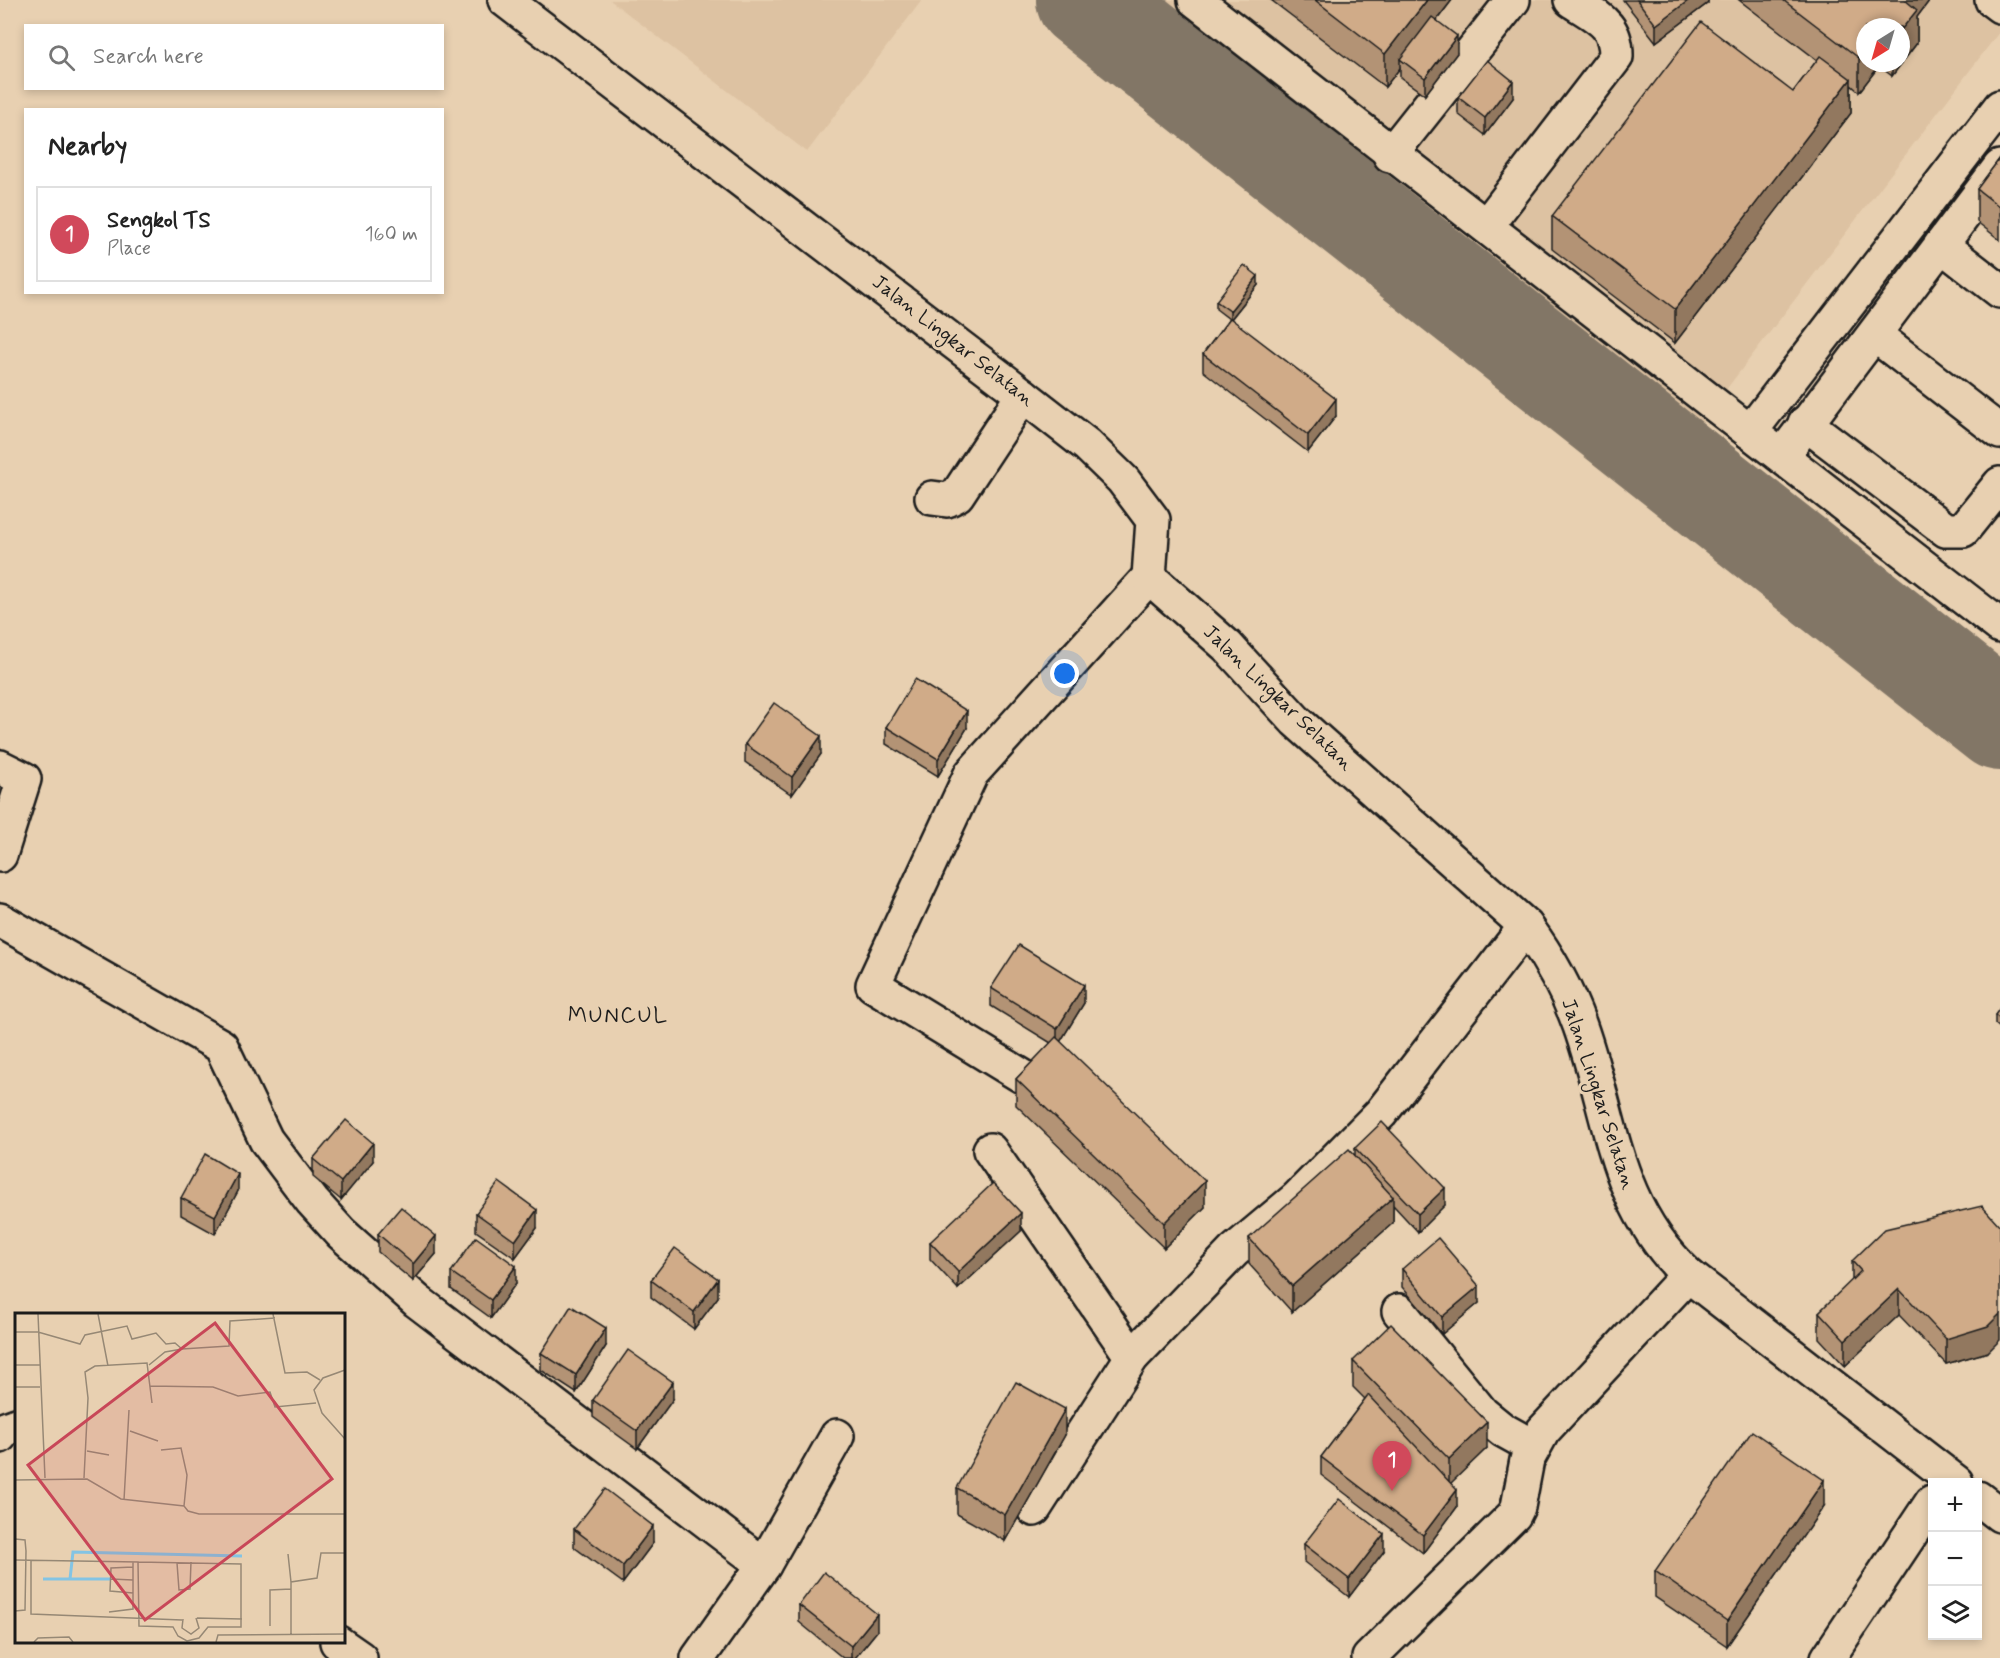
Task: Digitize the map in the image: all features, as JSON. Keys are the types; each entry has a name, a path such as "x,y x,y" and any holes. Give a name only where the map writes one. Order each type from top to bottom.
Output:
{"street":[{"name":"Jalan Lingkar Selatan","path":"505,0 1023,395 1087,445 1123,480 1153,520 1149,577 1227,646 1296,721 1526,926 1560,977 1580,1027 1607,1128 1628,1191 1650,1232 1666,1255 1936,1478"},
{"path":"1195,0 1390,155 1486,226 2000,626"},
{"path":"1390,155 1513,0"},
{"path":"1486,226 1616,57 1617,43 1610,27 1571,0"},
{"path":"1992,0 2000,6"},
{"path":"1750,432 2000,107"},
{"path":"1782,456 2000,167"},
{"path":"1941,245 2000,291"},
{"path":"1875,335 2000,432"},
{"path":"932,498 947,500 957,495 1023,395"},
{"path":"1805,423 1946,530 1963,530 2000,484"},
{"path":"1022,1076 873,985 971,774 1149,577"},
{"path":"0,767 24,779 0,855"},
{"path":"0,920 221,1046 266,1140 312,1201 341,1233 417,1301 764,1565"},
{"path":"1034,1509 1132,1357 1234,1251 1296,1199 1381,1113 1526,926"},
{"path":"990,1150 1132,1357"},
{"path":"1369,1658 1514,1515 1532,1446 1543,1431 1688,1275"},
{"path":"1399,1311 1482,1413 1503,1430 1532,1446"},
{"path":"0,1436 5,1429 15,1425"},
{"path":"698,1658 764,1565 837,1436"},
{"path":"1982,1502 2000,1515"},
{"path":"1828,1658 1928,1512"}],"shaded area":[{"path":"610,0 922,0 807,152"},
{"path":"1154,0 2000,0 2000,31 1699,425"}],"building":[{"path":"1315,0 1427,0 1385,54"},
{"path":"1637,0 1689,0 1656,25"},
{"path":"1783,0 1905,0 1917,10 1910,19 1856,18 1856,56"},
{"path":"1432,17 1457,36 1425,78 1400,59"},
{"path":"1701,22 1793,92 1820,56 1851,79 1675,309 1552,216"},
{"path":"1487,60 1513,81 1485,118 1458,97"},
{"path":"2000,158 2000,207 1977,189"},
{"path":"1244,265 1258,276 1230,311 1216,301"},
{"path":"1230,318 1336,399 1308,435 1203,354"},
{"path":"915,679 967,711 938,759 886,727"},
{"path":"774,703 821,736 792,777 745,744"},
{"path":"1019,945 1084,985 1057,1029 991,988"},
{"path":"2000,1008 2000,1019 1995,1015"},
{"path":"1056,1037 1205,1181 1164,1223 1016,1079"},
{"path":"346,1120 373,1143 341,1182 313,1159"},
{"path":"1382,1122 1445,1188 1418,1214 1355,1148"},
{"path":"1349,1149 1393,1197 1292,1286 1249,1238"},
{"path":"205,1154 238,1174 215,1216 181,1198"},
{"path":"499,1182 537,1210 515,1241 476,1213"},
{"path":"993,1183 1021,1213 958,1272 930,1242"},
{"path":"1982,1206 2000,1226 2000,1314 1988,1326 1946,1339 1899,1289 1845,1340 1819,1312 1861,1271 1852,1261 1885,1229"},
{"path":"401,1207 436,1236 413,1264 378,1234"},
{"path":"476,1237 516,1266 491,1300 451,1272"},
{"path":"1438,1238 1479,1286 1442,1317 1402,1269"},
{"path":"675,1248 718,1279 694,1312 651,1280"},
{"path":"571,1306 606,1328 576,1375 541,1353"},
{"path":"1391,1324 1487,1422 1449,1459 1353,1361"},
{"path":"628,1350 673,1382 637,1431 593,1400"},
{"path":"1016,1382 1065,1409 1005,1515 957,1488"},
{"path":"1368,1395 1457,1490 1423,1535 1321,1457"},
{"path":"1752,1431 1824,1480 1727,1621 1655,1571"},
{"path":"605,1489 653,1526 623,1566 574,1529"},
{"path":"1339,1499 1384,1534 1349,1579 1304,1544"},
{"path":"824,1572 877,1614 851,1646 799,1605"}],"taxiway":[{"path":"1086,0 2000,721"}],"place":[{"name":"Sengkol TS","path":"1392,1491"}],"district":[{"name":"MUNCUL","path":"618,1016"}]}
